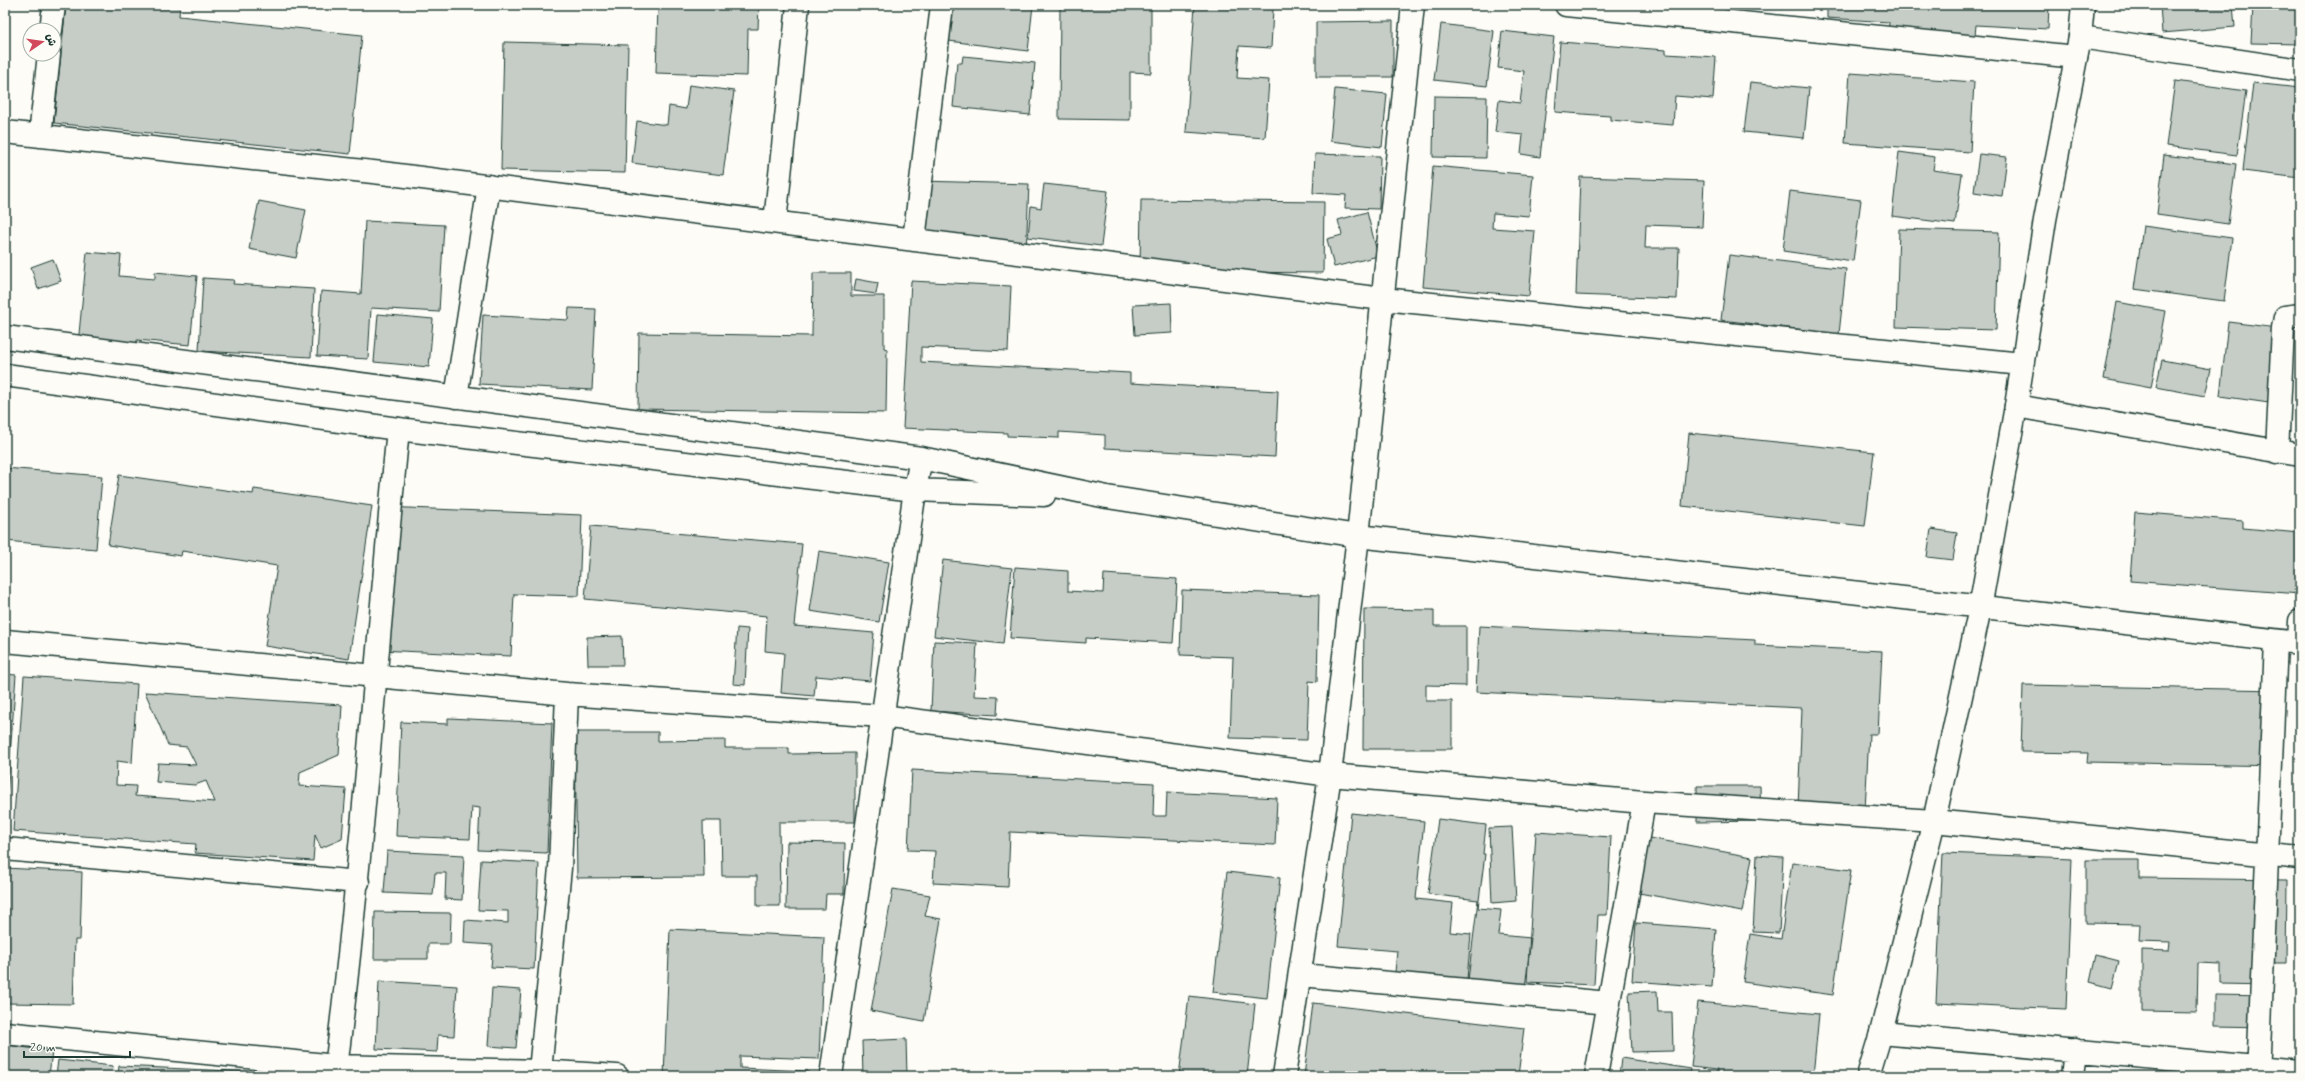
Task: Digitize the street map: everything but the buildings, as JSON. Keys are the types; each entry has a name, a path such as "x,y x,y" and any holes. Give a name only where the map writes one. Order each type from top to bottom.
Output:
{"street":[{"path":"52,22 54,5"},
{"path":"775,222 798,5"},
{"path":"914,240 942,5"},
{"path":"1284,1076 1301,975 1330,775 1358,536 1413,5"},
{"path":"1566,5 2078,47 2300,70"},
{"path":"1868,1076 1881,1034 1934,821 1980,608 2016,406 2045,220 2078,47 2083,5"},
{"path":"40,136 48,62"},
{"path":"5,132 489,186 1382,299 2022,364"},
{"path":"456,396 489,186"},
{"path":"2277,452 2283,328 2285,317 2300,315"},
{"path":"5,337 921,458 1107,497 1358,536 1980,608 2258,636 2276,641 2300,635"},
{"path":"5,375 398,429 915,490 1107,497"},
{"path":"2016,406 2300,455"},
{"path":"336,1071 358,882 374,676 398,429"},
{"path":"831,1076 882,716 921,458"},
{"path":"5,641 567,694 882,716 1330,775 1644,802 1934,821 2300,858"},
{"path":"2258,1072 2276,641"},
{"path":"540,1071 560,868 567,694"},
{"path":"1596,1076 1644,802"},
{"path":"5,849 358,882"},
{"path":"1301,975 1609,1003"},
{"path":"5,1033 336,1071 540,1071 617,1076"},
{"path":"1881,1034 2075,1050 2258,1072 2300,1071"},
{"path":"2072,1076 2075,1050"}]}
